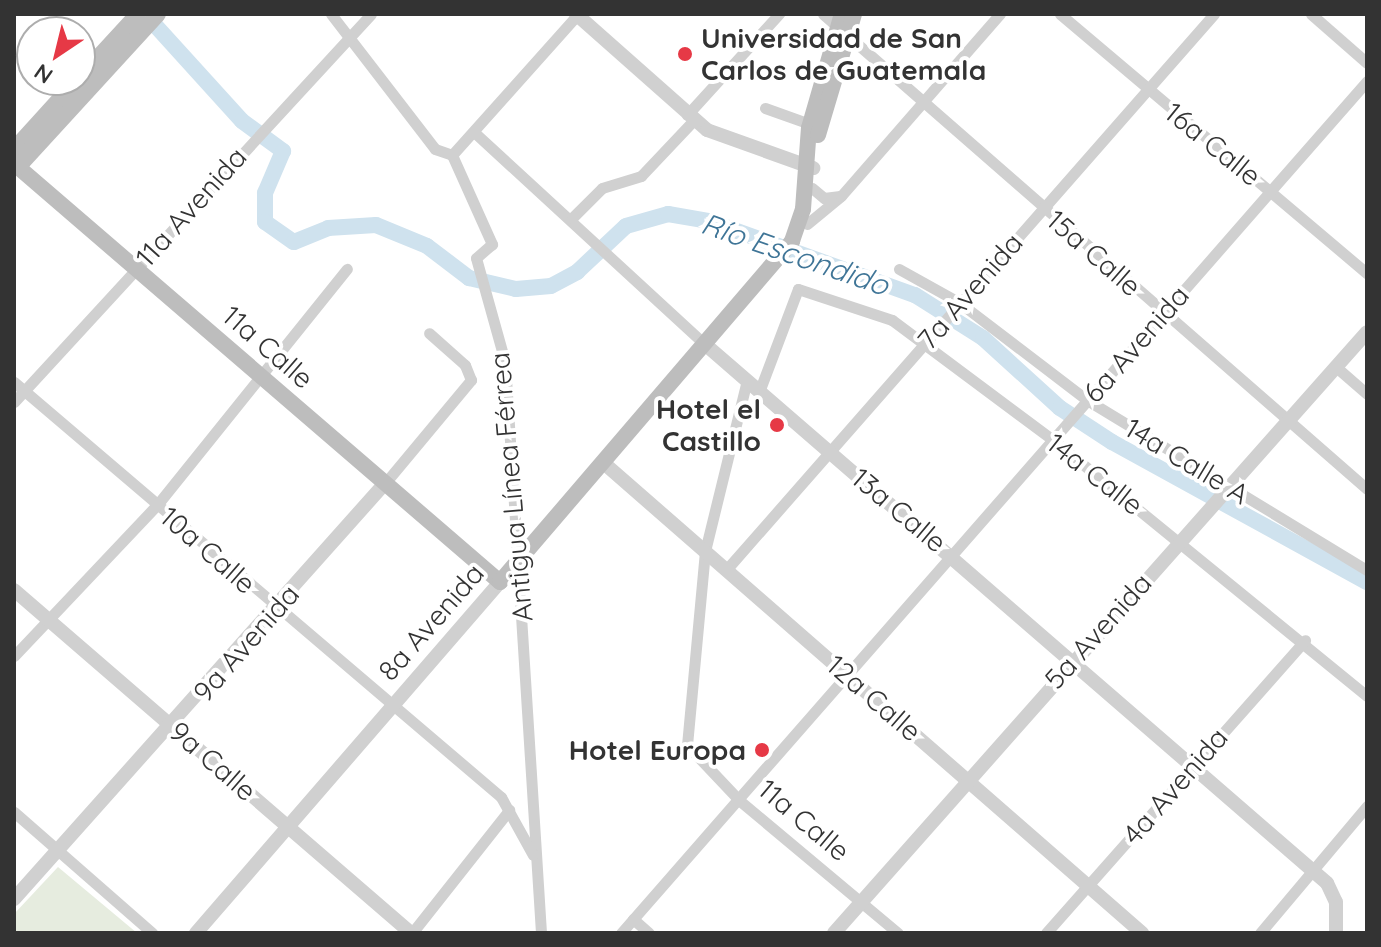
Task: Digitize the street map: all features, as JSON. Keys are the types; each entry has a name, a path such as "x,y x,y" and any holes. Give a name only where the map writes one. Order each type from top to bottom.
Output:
{"main road":[{"path":"808,168 810,124 842,25 854,14"},
{"path":"96,64 148,17"},
{"path":"16,170 148,17"},
{"path":"808,168 842,25"},
{"path":"16,170 16,148 63,96"},
{"name":"8a Avenida","path":"500,582 606,465 795,243 807,224 812,188 808,168"},
{"name":"8a Avenida","path":"795,243 808,168"},
{"name":"11a Calle","path":"16,170 259,372 500,582"}],"street":[{"name":"Antigua Línea Férrea","path":"331,14 435,149 452,155 492,244 476,258 480,282 505,362 540,841 533,855 541,933"},
{"name":"11a Avenida","path":"14,402 18,386 136,269 240,152 371,14"},
{"path":"452,155 475,133 576,14 690,118 808,168"},
{"path":"575,220 602,188 641,176 779,14"},
{"name":"15a Calle","path":"823,14 842,25 1042,208 1367,489"},
{"name":"8a Avenida","path":"807,224 841,196 1000,14"},
{"name":"16a Calle","path":"1060,14 1367,273"},
{"name":"7a Avenida","path":"726,570 1214,14"},
{"path":"1311,14 1367,63"},
{"name":"6a Avenida","path":"621,933 740,801 846,673 1367,81"},
{"path":"765,108 810,124"},
{"name":"13a Calle","path":"475,133 624,263 707,346 759,392 952,554 1070,661 1327,883 1336,902 1336,933"},
{"path":"812,188 824,198 841,196"},
{"path":"14,656 157,505 259,372 347,269"},
{"name":"14a Calle A","path":"899,269 958,306 1086,401 1226,489 1363,569"},
{"name":"14a Calle","path":"759,392 800,288 879,314 926,342 1056,437 1179,541 1305,640 1367,696"},
{"name":"5a Avenida","path":"834,933 1070,661 1367,332"},
{"name":"9a Avenida","path":"14,899 276,609 471,380 465,365 429,333"},
{"path":"1336,367 1367,394"},
{"path":"705,551 747,380"},
{"name":"10a Calle","path":"18,386 509,810 533,855"},
{"name":"12a Calle","path":"606,465 1142,933"},
{"name":"11a Calle","path":"705,551 686,740 740,801 898,933"},
{"name":"8a Avenida","path":"196,933 292,829 500,582"},
{"name":"9a Calle","path":"14,590 412,933"},
{"name":"4a Avenida","path":"1046,933 1192,764 1305,640"},
{"path":"1260,933 1367,806"},
{"path":"412,933 509,810"},
{"path":"14,812 152,933"},
{"path":"633,919 649,933"}],"shaded area":[{"path":"58,867 137,933 14,933 14,914"}],"waterway":[{"name":"Río Escondido","path":"145,14 242,121 283,151 265,193 265,222 294,242 328,228 376,225 427,246 469,278 516,289 551,286 577,272 626,226 668,214 709,221 915,295 983,338 1060,408 1112,442 1367,582"}],"place":[{"name":"Universidad de San Carlos de Guatemala","path":"685,54"},
{"name":"Hotel el Castillo","path":"777,425"},
{"name":"Hotel Europa","path":"762,750"}]}
